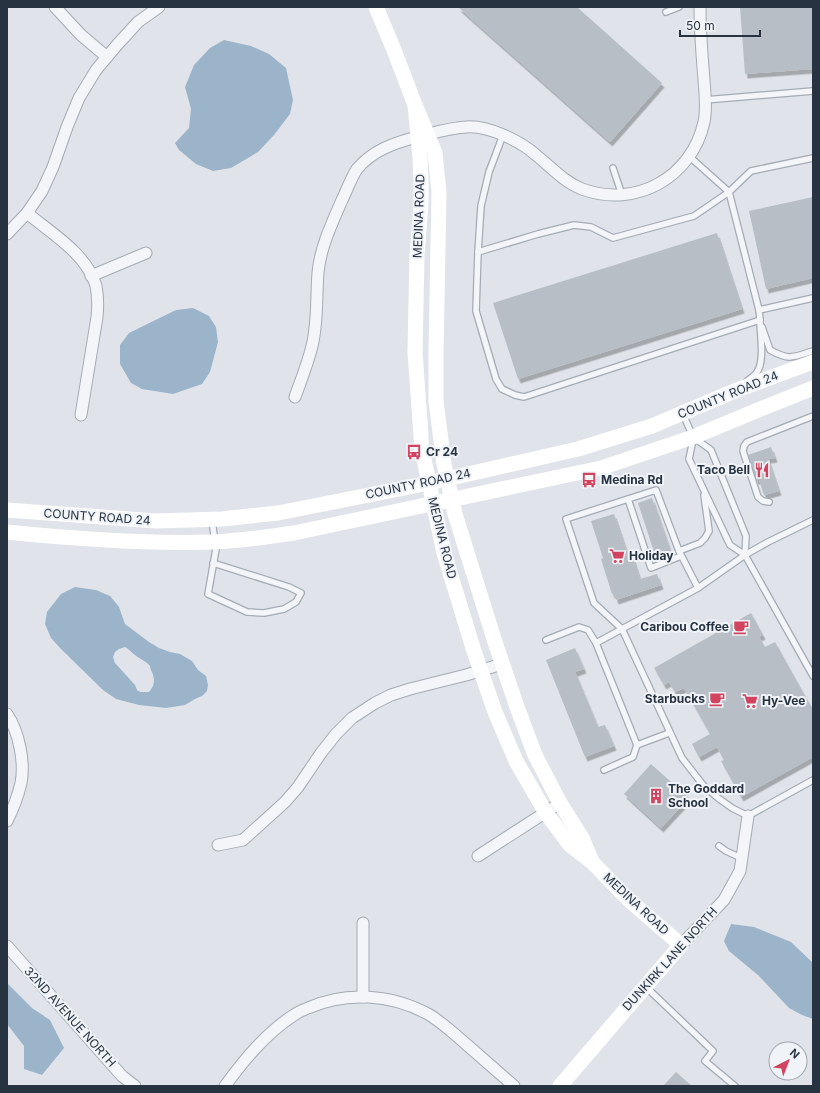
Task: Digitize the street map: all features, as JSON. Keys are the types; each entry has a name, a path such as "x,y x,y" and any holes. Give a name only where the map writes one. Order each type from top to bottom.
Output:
{"street":[{"path":"55,7 81,34 107,57"},
{"path":"7,234 27,213 42,190 79,98 96,70 116,45 138,22 159,7"},
{"name":"MEDINA ROAD","path":"376,7 415,105 423,136 421,205 417,255 415,352 422,450 444,553 481,670 495,712 516,761 546,813 570,845 592,862 629,900 681,945"},
{"path":"295,397 313,345 318,271 323,249 330,228 350,183 357,170 369,157 383,148 423,136 468,126 503,135 520,144 536,154 565,180 582,189 602,194 622,195 642,192 660,184 676,172 690,157 699,139 704,120 705,100 700,7"},
{"name":"MEDINA ROAD","path":"423,136 435,153 439,192 436,401 444,464 453,499 455,514 516,707 535,755 560,803 582,838 592,862"},
{"path":"27,213 70,247 81,258 96,286 98,302 97,317 81,415"},
{"path":"91,276 146,253"},
{"name":"COUNTY ROAD 24","path":"7,510 156,521 211,520 278,513 429,483 578,449 652,426 737,390 813,362"},
{"name":"COUNTY ROAD 24","path":"7,532 151,543 248,540 294,533 601,468 693,437 813,388"},
{"path":"218,845 244,840 285,802 298,787 336,734 352,718 374,703 410,689 502,664"},
{"path":"7,714 18,739 22,759 21,782 15,803 7,821"},
{"path":"478,856 560,803"},
{"name":"DUNKIRK LANE NORTH","path":"560,1086 681,945 724,900 740,871 748,816"},
{"path":"362,997 363,923"},
{"name":"32ND AVENUE NORTH","path":"7,946 122,1076 135,1086"},
{"path":"224,1086 260,1043 277,1027 296,1014 317,1004 339,998 362,997 385,999 408,1005 429,1015 448,1028 514,1086"}],"lane":[{"path":"666,12 679,7"},
{"path":"705,100 813,91"},
{"path":"503,135 489,172 481,206 476,311 496,379 502,389 514,395 524,397 760,320"},
{"path":"690,157 729,192 759,310 761,353 760,364 757,373 737,390"},
{"path":"478,252 538,234 574,226 591,228 613,238 694,216 729,192 751,171 813,158"},
{"path":"613,168 622,195"},
{"path":"759,310 813,298"},
{"path":"760,320 770,350 780,356 789,358 813,351"},
{"path":"683,413 693,437 711,450 746,536 745,555"},
{"path":"769,502 763,501 758,497 743,452 744,446 747,442 813,416"},
{"path":"693,437 689,458 730,545 745,555 813,676"},
{"path":"628,499 651,568 700,543 705,538 709,531 703,488"},
{"path":"698,588 680,554 656,490 566,519 594,603 622,629 669,733 682,758 703,785 718,798 748,816 813,780"},
{"path":"211,520 216,549 213,563 208,594 247,612 264,613 284,608 296,602 301,593 282,584 213,563"},
{"path":"596,643 698,588 745,555 813,520"},
{"path":"546,640 579,627 588,630 596,643 637,745 633,757 604,770"},
{"path":"637,745 669,733"},
{"path":"719,846 741,858"},
{"path":"646,986 713,1051 705,1060 735,1086"}],"water":[{"path":"224,40 251,46 269,54 286,68 293,100 290,114 274,135 258,152 231,168 213,171 196,164 179,150 175,143 189,128 191,109 185,87 194,65 210,48"},
{"path":"193,308 209,316 216,327 218,342 210,372 202,384 173,394 142,389 131,383 120,364 120,345 129,333 176,310"},
{"path":"75,587 96,590 110,596 119,607 125,624 159,648 180,654 192,661 198,670 206,676 208,685 207,691 202,696 185,705 166,708 139,705 116,699 103,690 51,638 45,624 47,612 61,594","holes":["125,647 150,666 154,682 149,692 140,692 137,690 135,685 115,663 113,657 115,652"]},
{"path":"731,924 754,927 791,942 813,963 813,1019 789,1008 759,976 729,951 724,941"},
{"path":"7,983 32,1008 50,1020 64,1048 42,1075 24,1069 24,1046 7,1024"}],"building":[{"path":"458,7 577,7 662,83 610,142"},
{"path":"740,7 813,7 813,69 745,74"},
{"path":"813,197 813,278 766,289 749,211"},
{"path":"717,233 742,309 518,379 493,303"},
{"name":"Taco Bell","path":"771,447 775,458 768,459 779,491 764,495 759,480 756,480 748,455"},
{"name":"Holiday","path":"652,498 672,556 657,561 638,503"},
{"name":"Holiday","path":"614,514 627,553 631,552 640,579 657,574 661,585 616,600 614,593 612,594 601,559 603,558 591,521"},
{"name":"Hy-Vee","path":"751,613 763,635 759,637 765,647 775,642 813,710 813,757 741,797 721,761 724,760 717,747 699,757 692,744 710,734 684,688 675,692 669,682 664,685 654,668"},
{"path":"575,648 584,669 575,672 598,727 605,725 614,746 585,757 546,660"},
{"name":"The Goddard School","path":"651,764 689,798 661,828 624,794"},
{"path":"676,1072 692,1086 663,1086"}],"place":[{"name":"Cr 24","path":"414,452"},
{"name":"Taco Bell","path":"762,470"},
{"name":"Medina Rd","path":"589,480"},
{"name":"Holiday","path":"617,556"},
{"name":"Caribou Coffee","path":"741,627"},
{"name":"Starbucks","path":"717,699"},
{"name":"Hy-Vee","path":"750,701"},
{"name":"The Goddard School","path":"656,796"}]}
